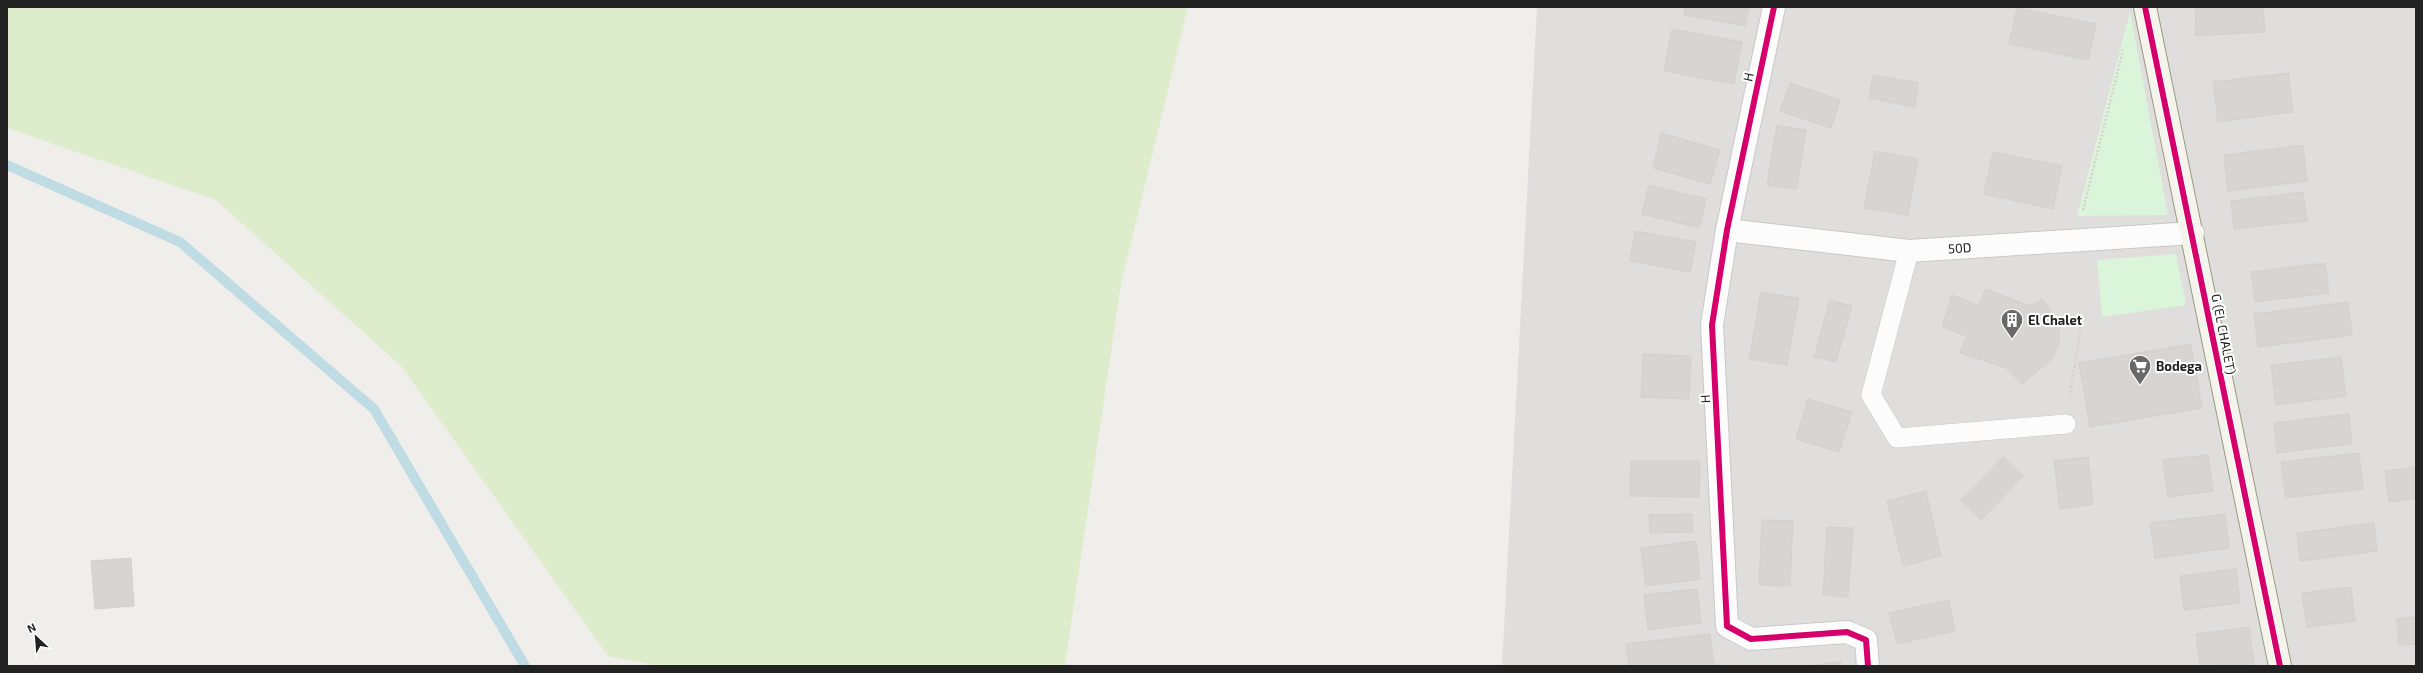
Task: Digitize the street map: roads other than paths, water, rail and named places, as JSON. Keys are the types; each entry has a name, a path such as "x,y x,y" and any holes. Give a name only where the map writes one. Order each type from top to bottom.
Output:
{"street":[{"name":"H","path":"1774,7 1727,230 1712,325 1727,626 1751,638 1846,632 1866,640 1868,666"},
{"name":"G (EL CHALET)","path":"2145,7 2282,662"},
{"name":"50D","path":"1727,230 1909,252 2193,233"}],"lane":[{"path":"1909,252 1871,395 1897,438 2066,424"}],"waterway":[{"path":"7,165 180,242 374,409 525,666"}],"place":[{"name":"El Chalet","path":"2012,340"},
{"name":"Bodega","path":"2140,386"}]}
